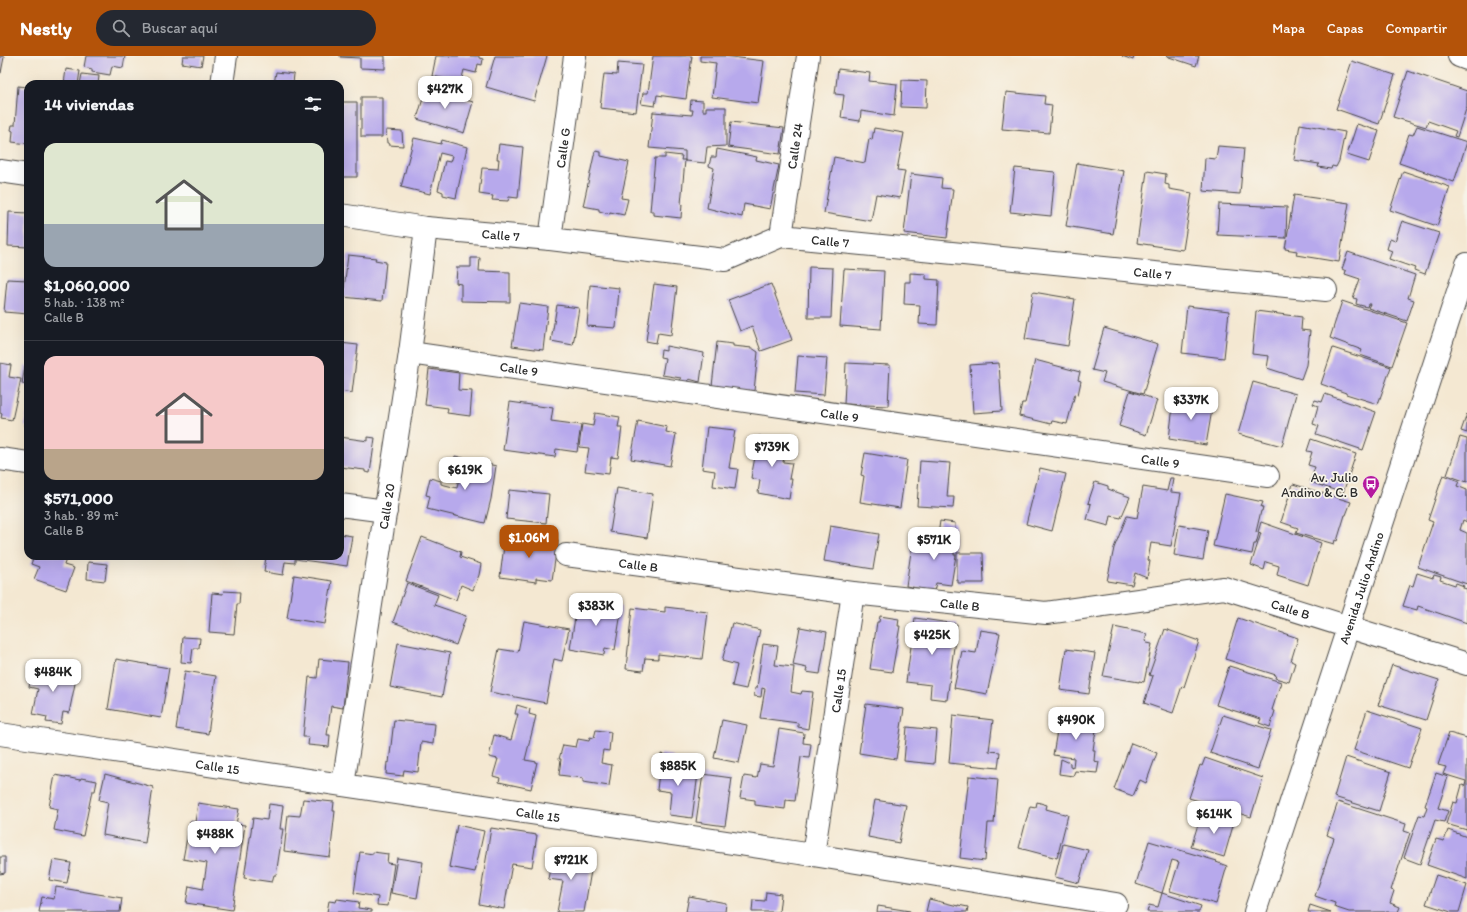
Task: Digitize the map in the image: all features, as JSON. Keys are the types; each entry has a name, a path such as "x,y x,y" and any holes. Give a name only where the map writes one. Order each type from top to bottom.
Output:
{"street":[{"path":"223,80 226,56"},
{"name":"Calle G","path":"550,239 575,56"},
{"name":"Calle 24","path":"781,236 808,56"},
{"path":"1459,56 1467,59"},
{"path":"0,171 24,174"},
{"name":"Calle 7","path":"344,216 426,228 550,239 725,260 781,236 1326,290"},
{"name":"Calle 20","path":"343,785 410,353 426,228"},
{"name":"Avenida Julio Andino","path":"1255,912 1467,264"},
{"name":"Calle 9","path":"410,353 1268,476"},
{"path":"0,459 24,462"},
{"path":"344,506 386,512"},
{"name":"Calle B","path":"566,555 853,593 1046,613 1224,588 1467,664"},
{"name":"Calle 15","path":"0,734 813,855 853,593"},
{"path":"813,855 1116,904"}],"building":[{"path":"0,56 4,57 1,73 0,73"},
{"path":"86,56 125,56 123,68 112,66 110,75 92,72 92,69 84,67"},
{"path":"183,56 203,56 201,66 182,63"},
{"path":"340,56 385,56 385,69 360,68 360,58"},
{"path":"436,56 479,56 479,58 483,59 482,65 478,64 476,73 464,70 461,82 432,76"},
{"path":"495,56 547,56 534,101 486,87"},
{"path":"653,56 692,56 686,99 657,95 655,106 641,104 643,93 648,93"},
{"path":"700,56 724,56 764,61 758,103 712,97 716,63 700,61"},
{"path":"1122,56 1134,56 1133,60"},
{"path":"1166,56 1199,56 1196,66"},
{"path":"1352,61 1395,75 1379,124 1336,109"},
{"path":"618,63 642,65 636,112 600,108 604,74 617,75"},
{"path":"66,69 80,71 79,80 65,80"},
{"path":"838,69 870,73 869,81 897,84 894,116 861,111 860,121 841,118 844,95 835,94"},
{"path":"1408,71 1467,91 1467,106 1457,137 1454,136 1456,131 1428,121 1426,127 1393,117"},
{"path":"276,72 294,74 293,80 275,80"},
{"path":"82,74 99,76 98,80 81,80"},
{"path":"902,80 927,81 926,108 901,107"},
{"path":"18,86 24,87 24,144 12,142 13,131 11,130 12,125 15,125"},
{"path":"426,88 473,102 464,133 417,119"},
{"path":"1006,92 1045,96 1044,104 1052,105 1049,133 1002,129"},
{"path":"361,97 382,97 382,137 361,137"},
{"path":"691,100 703,101 703,111 706,111 706,107 726,107 726,146 707,147 705,163 685,161 685,151 649,148 653,112 692,115 693,110 690,110"},
{"path":"344,102 357,102 357,177 344,177"},
{"path":"731,122 784,128 780,154 728,147"},
{"path":"1300,124 1345,132 1339,161 1336,167 1332,166 1331,169 1318,167 1319,164 1294,160"},
{"path":"1357,124 1379,131 1369,162 1347,155"},
{"path":"1417,126 1467,142 1454,182 1399,163 1409,134 1413,135"},
{"path":"874,128 904,133 897,170 905,171 900,198 876,194 871,221 824,213 834,157 865,163 869,139 872,140"},
{"path":"386,130 402,131 403,146 389,145 389,143 387,143"},
{"path":"414,138 441,144 442,140 467,147 456,198 443,195 443,192 438,190 445,161 450,162 452,156 440,153 430,194 401,187"},
{"path":"499,144 523,147 518,198 509,197 508,201 492,200 493,196 479,194 482,168 498,169 499,159 497,159"},
{"path":"1218,146 1244,148 1240,194 1203,191 1205,158 1216,159"},
{"path":"717,149 757,157 756,160 779,165 770,209 744,204 742,217 707,208 714,168 709,166 711,157 716,157"},
{"path":"595,151 601,152 601,156 629,162 621,198 628,199 624,215 610,212 610,214 599,211 599,209 583,206"},
{"path":"665,154 682,156 681,160 685,160 681,218 653,215 653,211 650,211 655,158 665,158"},
{"path":"1077,163 1124,171 1113,234 1066,226"},
{"path":"1015,168 1055,172 1051,216 1010,212"},
{"path":"1147,171 1166,174 1165,184 1169,185 1169,189 1192,193 1183,250 1137,243"},
{"path":"1403,171 1450,187 1437,226 1390,210"},
{"path":"911,174 942,178 941,188 953,189 947,238 904,233"},
{"path":"1294,195 1349,203 1339,262 1296,255 1297,251 1285,249"},
{"path":"1219,204 1287,207 1286,238 1217,235"},
{"path":"9,212 24,213 24,247 8,246"},
{"path":"1402,221 1439,233 1425,274 1414,270 1415,268 1389,259 1392,251 1387,249 1390,239 1395,241"},
{"path":"1348,252 1415,275 1408,298 1414,300 1407,321 1368,308 1370,304 1368,304 1367,307 1356,304 1357,299 1353,298 1360,279 1345,274 1346,271 1342,269"},
{"path":"348,255 376,258 375,260 386,262 382,301 344,297"},
{"path":"471,258 480,258 479,271 510,272 510,302 461,301 461,284 456,283 457,267 471,267"},
{"path":"809,267 833,268 831,318 808,318"},
{"path":"844,269 884,271 881,329 840,326"},
{"path":"910,273 926,274 926,279 939,280 937,325 919,324 920,305 904,304 905,282 910,282"},
{"path":"7,279 24,280 24,314 4,312"},
{"path":"654,284 677,287 671,335 658,333 656,343 646,341"},
{"path":"771,284 792,340 761,351 752,326 740,331 728,300"},
{"path":"590,285 619,288 616,328 587,326"},
{"path":"1033,292 1075,299 1068,346 1025,339"},
{"path":"1342,301 1407,323 1392,366 1360,355 1362,350 1330,338"},
{"path":"519,303 548,307 543,350 512,346"},
{"path":"557,305 579,308 573,345 551,341"},
{"path":"1187,306 1229,311 1224,358 1182,353"},
{"path":"1256,311 1302,317 1301,330 1310,331 1306,365 1301,379 1267,368 1269,356 1252,354"},
{"path":"1104,328 1158,344 1143,394 1102,382 1105,373 1092,370"},
{"path":"717,342 733,344 733,346 752,348 758,352 754,391 712,386"},
{"path":"344,343 358,345 352,393 344,392"},
{"path":"666,346 704,353 700,382 689,379 688,384 680,383 681,378 662,375 665,358 660,357 661,350 666,351"},
{"path":"1333,348 1391,367 1378,404 1321,384"},
{"path":"798,356 827,358 824,395 795,393"},
{"path":"1035,360 1080,372 1078,380 1081,381 1078,395 1075,394 1067,424 1052,421 1051,424 1019,416 1022,403 1025,403"},
{"path":"0,363 11,365 9,377 21,379 12,420 1,418"},
{"path":"846,363 890,365 888,406 844,404"},
{"path":"999,363 1002,411 973,413 970,365"},
{"path":"429,369 459,373 458,390 472,391 470,416 447,413 448,408 425,405"},
{"path":"24,372 24,384 22,384"},
{"path":"1253,382 1296,394 1282,446 1238,434"},
{"path":"1130,391 1157,400 1146,435 1119,426"},
{"path":"1325,394 1376,412 1363,450 1316,434 1319,426 1313,424 1318,406 1313,404 1315,400 1322,402"},
{"path":"1174,398 1213,404 1206,445 1169,439"},
{"path":"510,402 553,408 551,421 581,425 577,452 556,449 555,457 503,450"},
{"path":"595,413 620,417 618,427 622,427 618,458 611,457 609,474 585,471 589,448 579,447 582,424 593,426"},
{"path":"1467,414 1467,433 1461,431"},
{"path":"638,421 667,427 666,432 676,434 670,466 631,459"},
{"path":"707,427 735,430 729,468 738,469 735,489 713,486 715,471 702,469"},
{"path":"759,436 787,442 783,462 792,463 789,479 792,479 789,499 758,493 760,480 751,478"},
{"path":"368,437 375,438 370,473 365,472 365,470 344,467 344,438 368,441"},
{"path":"1460,437 1467,439 1467,482 1447,475"},
{"path":"1311,439 1356,454 1343,493 1310,482 1315,467 1308,465 1312,452 1307,451"},
{"path":"865,453 907,460 900,508 860,502 864,476 861,475"},
{"path":"455,456 496,466 491,499 485,523 427,509 430,496 426,495 430,478 441,481 441,484 457,488 459,477 451,475"},
{"path":"920,461 950,463 947,497 954,497 953,508 917,506"},
{"path":"1040,468 1066,474 1052,531 1026,524"},
{"path":"1443,475 1459,481 1457,486 1467,490 1467,522 1463,520 1460,530 1467,533 1467,584 1418,567 1433,522 1428,520"},
{"path":"1170,478 1173,478 1171,492 1181,493 1171,546 1151,543 1147,578 1135,573 1132,585 1107,581 1114,548 1127,516 1137,518 1143,487 1167,491"},
{"path":"1095,482 1108,486 1108,489 1130,497 1121,518 1111,516 1109,526 1087,520 1091,504 1088,503"},
{"path":"1293,484 1351,502 1345,515 1337,541 1335,540 1334,544 1296,533 1298,528 1281,522"},
{"path":"617,488 653,494 647,538 610,532"},
{"path":"509,490 549,494 546,523 506,519"},
{"path":"1225,494 1263,502 1256,532 1259,533 1256,544 1254,544 1252,554 1213,546"},
{"path":"940,521 955,523 954,555 956,555 951,585 936,583 934,591 906,586 912,545 936,549"},
{"path":"1261,522 1321,543 1308,585 1277,575 1279,566 1266,562 1264,570 1251,565 1261,533 1258,532"},
{"path":"1179,525 1208,530 1203,560 1174,555"},
{"path":"830,526 879,534 873,569 824,561"},
{"path":"344,535 352,536 347,566 302,560 344,560"},
{"path":"530,536 558,540 552,580 536,578 536,582 500,577 505,538 529,541"},
{"path":"422,537 461,552 460,557 481,564 479,575 473,590 461,585 456,600 406,581"},
{"path":"957,553 983,553 984,583 958,583"},
{"path":"32,560 66,560 64,565 74,568 66,590 34,579 39,567 31,564"},
{"path":"266,560 295,560 295,563 285,562 283,575 264,572"},
{"path":"88,562 107,564 105,581 87,579"},
{"path":"1417,573 1433,578 1434,575 1441,577 1440,580 1455,585 1456,583 1467,589 1467,623 1418,606 1417,610 1403,606 1410,585 1413,586"},
{"path":"294,575 332,581 325,624 287,618"},
{"path":"407,583 438,595 434,605 466,616 456,645 393,622"},
{"path":"224,591 240,592 239,604 237,604 234,634 209,632 212,593 223,594"},
{"path":"578,599 622,606 615,650 605,648 604,655 570,649"},
{"path":"665,607 708,612 702,659 658,654 658,659 645,658 643,671 626,669 632,608 665,612"},
{"path":"880,616 899,619 898,626 900,626 892,672 870,669 877,622 879,622"},
{"path":"915,618 957,624 947,700 930,698 931,685 906,682"},
{"path":"1238,618 1298,638 1291,661 1295,663 1289,682 1275,678 1276,675 1225,659"},
{"path":"524,621 569,629 562,661 554,659 546,703 490,692 499,649 518,652"},
{"path":"732,623 760,630 746,689 732,686 737,665 722,661"},
{"path":"800,627 827,632 820,674 806,672 807,668 793,665"},
{"path":"1114,627 1147,634 1145,641 1152,644 1144,682 1103,676"},
{"path":"1165,629 1199,641 1184,687 1182,686 1173,713 1144,703 1153,676 1149,675"},
{"path":"980,630 1000,633 987,694 954,688 962,651 976,653"},
{"path":"183,637 200,638 199,648 193,648 191,663 181,662"},
{"path":"398,643 450,653 442,697 390,687"},
{"path":"763,644 778,646 775,665 794,667 791,692 801,694 802,691 813,692 808,729 798,727 798,723 760,718 765,689 762,688 761,697 754,696 755,688 757,688"},
{"path":"1066,649 1095,653 1089,694 1060,690"},
{"path":"116,659 169,668 161,718 108,709"},
{"path":"319,659 348,662 343,708 331,706 327,735 330,735 329,747 308,745 309,737 303,737 309,677 317,678"},
{"path":"34,665 44,667 43,673 65,677 67,667 78,669 69,713 63,712 61,724 46,722 47,717 33,714 38,689 29,687"},
{"path":"1392,665 1439,680 1426,720 1378,705"},
{"path":"1229,666 1281,682 1272,710 1275,711 1270,727 1259,723 1261,719 1216,705"},
{"path":"185,671 216,676 208,734 176,729"},
{"path":"866,704 904,709 896,759 859,753"},
{"path":"517,705 530,709 529,714 536,716 525,760 537,762 531,789 499,782 500,778 493,776 498,759 489,757 494,735 511,740 518,714 515,714"},
{"path":"1053,710 1098,716 1093,750 1095,750 1094,761 1099,762 1097,773 1075,771 1073,776 1059,774 1061,759 1070,763 1070,767 1073,768 1074,758 1053,755 1058,725 1051,723"},
{"path":"1367,710 1422,728 1408,768 1354,750"},
{"path":"953,715 993,720 989,751 1000,752 998,768 949,763"},
{"path":"1223,715 1271,730 1258,769 1210,753"},
{"path":"394,720 435,724 433,744 421,742 418,772 404,770 403,776 386,774 387,762 389,763"},
{"path":"722,720 747,725 739,763 714,758"},
{"path":"907,727 937,730 934,764 904,761"},
{"path":"779,729 804,733 803,743 811,744 809,758 801,757 795,801 786,800 785,809 755,805 755,800 740,798 744,776 757,778 760,764 773,766"},
{"path":"596,730 611,732 609,751 603,750 601,763 612,765 609,786 583,782 583,778 559,775 561,759 559,759 563,745 576,747 578,739 589,741 590,737 594,738"},
{"path":"1449,733 1467,738 1467,830 1446,824 1453,802 1457,803 1462,785 1465,786 1466,781 1443,774 1446,767 1438,765"},
{"path":"1131,743 1157,753 1146,783 1140,780 1133,796 1114,789"},
{"path":"661,754 673,756 673,762 679,762 678,771 698,774 692,818 669,815 671,792 657,790"},
{"path":"1346,757 1391,772 1379,811 1334,797"},
{"path":"1205,758 1263,778 1251,817 1189,798 1200,765 1202,766"},
{"path":"1436,773 1448,777 1438,808 1448,811 1444,822 1435,820 1420,864 1404,858 1419,815 1424,816 1427,807 1425,806"},
{"path":"105,774 153,787 145,843 103,835 108,802 99,800"},
{"path":"703,774 732,778 725,826 696,822"},
{"path":"55,775 80,780 81,778 97,781 95,791 92,791 83,836 54,830 58,809 49,807"},
{"path":"969,776 998,779 994,823 988,823 985,861 960,858"},
{"path":"303,799 334,802 333,811 335,811 330,857 284,851 288,815 300,816"},
{"path":"875,800 906,805 899,843 868,837"},
{"path":"1037,802 1047,805 1046,809 1068,815 1057,858 1019,848 1030,806 1036,807"},
{"path":"1338,802 1406,824 1404,831 1410,833 1391,890 1394,891 1390,903 1400,907 1398,912 1349,912 1334,907 1335,903 1315,896 1334,838 1327,835"},
{"path":"198,803 239,809 236,824 245,825 232,910 186,903 189,886 203,889 207,863 183,859 190,821 195,822"},
{"path":"269,804 283,806 280,829 283,829 276,875 274,875 272,882 244,878 253,818 267,820"},
{"path":"1214,812 1235,819 1224,857 1191,847 1200,818 1211,821"},
{"path":"457,825 484,831 475,872 449,867"},
{"path":"491,828 537,835 532,867 512,864 504,909 479,904"},
{"path":"1448,830 1467,837 1467,879 1427,865 1436,839 1444,841"},
{"path":"1149,841 1217,861 1216,862 1227,866 1216,904 1170,891 1179,862 1172,860 1162,893 1136,884"},
{"path":"1063,844 1088,850 1079,883 1055,877"},
{"path":"360,852 388,854 387,863 394,864 388,906 377,905 378,897 354,893"},
{"path":"553,852 593,859 584,912 557,912 563,881 548,879"},
{"path":"0,857 5,857 5,873 0,874"},
{"path":"397,858 423,862 417,898 391,893"},
{"path":"53,860 71,863 67,883 49,880"},
{"path":"1436,875 1467,885 1459,912 1451,912 1426,904"},
{"path":"56,887 122,898 120,912 39,912 42,897 54,899"},
{"path":"766,892 781,894 779,912 752,912 753,900 765,901"},
{"path":"1162,893 1201,906 1199,912 1147,912 1149,905 1158,907"},
{"path":"689,896 726,903 725,912 686,912"},
{"path":"337,899 359,902 358,908 372,910 372,912 327,912 329,901 336,902"},
{"path":"929,899 968,907 967,912 926,912"},
{"path":"1310,905 1331,912 1308,912"},
{"path":"878,906 910,911 910,912 877,912"}],"place":[{"name":"Av. Julio Andino & C. B","path":"1371,499"}]}
